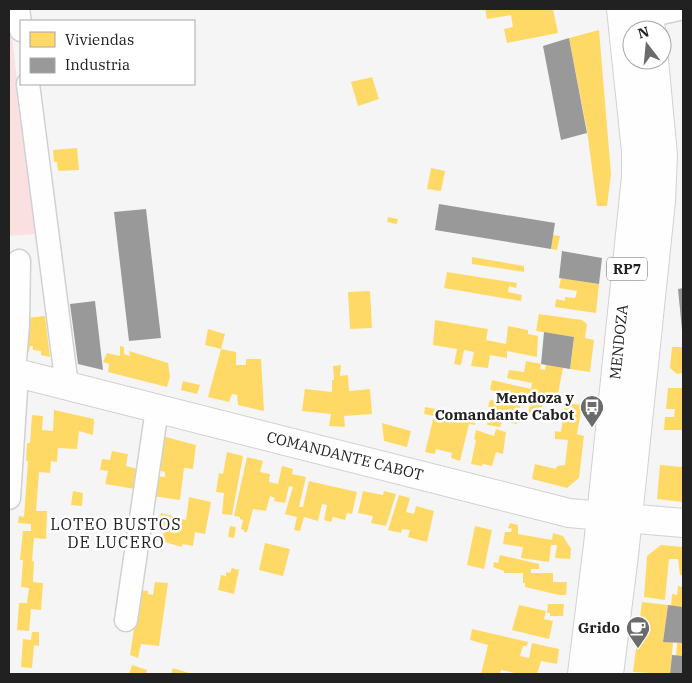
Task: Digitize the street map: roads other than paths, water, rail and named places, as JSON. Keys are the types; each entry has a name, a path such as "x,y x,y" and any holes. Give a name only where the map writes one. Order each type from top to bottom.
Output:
{"main road":[{"name":"MENDOZA","path":"582,674 601,515 636,177 636,151 622,15"},
{"name":"MENDOZA","path":"609,674 628,518 662,191 663,155 655,70"},
{"name":"COMANDANTE CABOT","path":"13,373 569,512 683,523"}],"street":[{"path":"18,9 20,23"},
{"path":"622,15 649,18 679,9"},
{"path":"28,85 67,386"},
{"path":"9,498 13,373 18,324 19,261"},
{"path":"126,620 157,409"}],"place":[{"name":"Mendoza y Comandante Cabot","path":"592,428"},
{"name":"Grido","path":"638,649"}],"district":[{"name":"LOTEO BUSTOS DE LUCERO","path":"116,533"}]}
